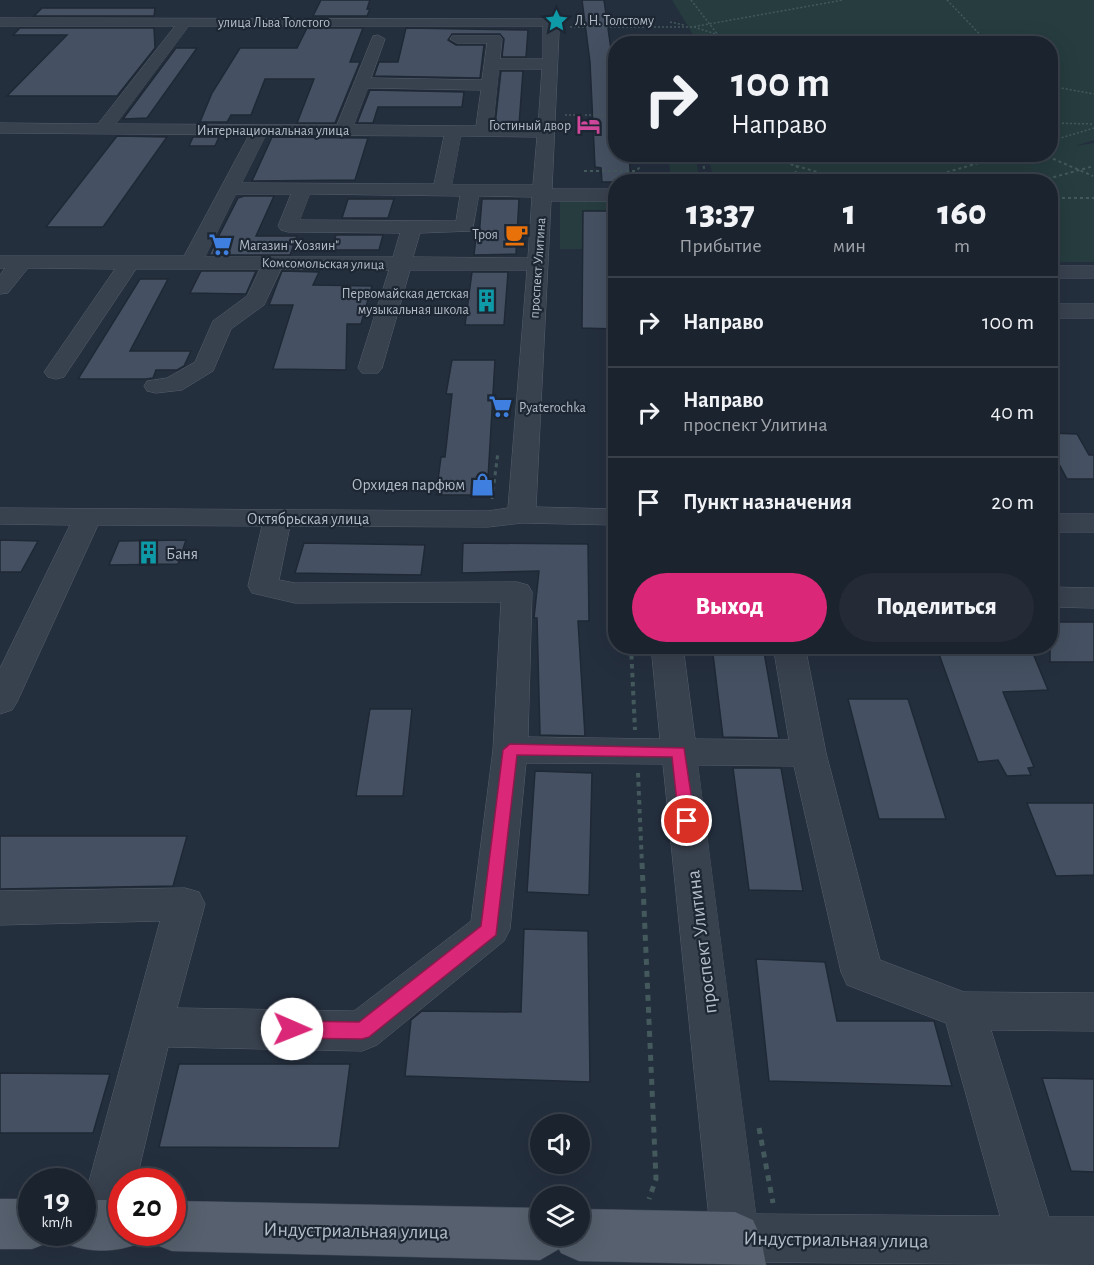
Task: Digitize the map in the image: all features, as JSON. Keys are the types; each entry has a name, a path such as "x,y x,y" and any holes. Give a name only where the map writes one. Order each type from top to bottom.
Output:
{"main road":[{"path":"0,1224 18,1224"},
{"name":"Индустриальная улица","path":"186,1226 530,1234"},
{"name":"Индустриальная улица","path":"590,1234 635,1236 738,1251"}],"street":[{"path":"138,22 152,4"},
{"path":"20,22 39,5"},
{"path":"231,22 245,5"},
{"path":"334,22 340,5"},
{"name":"улица Льва Толстого","path":"0,22 498,22 554,25"},
{"path":"103,129 186,22"},
{"path":"270,39 279,22"},
{"path":"484,132 498,22"},
{"name":"проспект Улитина","path":"522,515 554,25"},
{"path":"149,39 193,39"},
{"path":"344,130 378,39"},
{"path":"436,39 495,39"},
{"path":"492,64 550,64"},
{"path":"362,84 490,85"},
{"name":"Интернациональная улица","path":"0,128 484,132 546,123"},
{"path":"192,261 260,130"},
{"path":"442,190 454,131"},
{"path":"230,188 470,190 608,195"},
{"path":"303,189 288,226 465,227 470,190"},
{"path":"302,264 316,226"},
{"path":"370,368 412,227"},
{"name":"Комсомольская улица","path":"0,262 537,264"},
{"path":"0,288 22,262"},
{"path":"56,372 130,262"},
{"path":"156,386 173,385 205,366 221,326 256,300 274,263"},
{"path":"1058,272 1094,272"},
{"path":"1058,307 1094,311"},
{"name":"Октябрьская улица","path":"0,516 488,519 522,515 608,517"},
{"path":"0,702 88,517"},
{"path":"151,1027 362,1031 490,929 510,750 517,592 295,593 262,586 278,518"},
{"path":"1058,523 1094,523"},
{"path":"1058,597 1094,598"},
{"name":"проспект Улитина","path":"668,654 738,1251"},
{"path":"790,654 809,753 862,972 964,1011 1094,1012"},
{"path":"510,750 809,753"},
{"path":"0,908 185,904 151,1027 102,1225"},
{"path":"964,1011 1032,1242"},
{"name":"Индустриальная улица","path":"738,1251 1094,1242"}],"path":[{"path":"691,0 720,36"},
{"path":"554,25 692,27 843,0"},
{"path":"947,0 981,36"},
{"path":"670,22 720,36"},
{"path":"1058,87 1094,94"},
{"path":"546,123 608,116"},
{"path":"1058,124 1094,126"},
{"path":"1058,138 1094,126"},
{"path":"1058,160 1093,176"},
{"path":"781,162 822,174"},
{"path":"795,162 797,167 795,174"},
{"path":"941,174 982,162"},
{"path":"1058,176 1094,166"},
{"path":"584,171 637,171 640,167"},
{"path":"1058,198 1094,198"},
{"path":"631,654 656,1179 635,1236"}],"green space":[{"path":"672,0 1094,0 1094,140 1075,146 1094,143 1094,262 1058,262 1058,174 712,174 710,162 1058,162 1058,36 694,36"},
{"path":"645,162 696,162 699,174 671,174 669,164 645,164"},
{"path":"560,200 608,200 608,211 583,211 583,249 560,249"}],"building":[{"path":"321,0 370,0 367,9 370,9 367,16 313,16"},
{"path":"582,0 604,0 609,36 608,162 630,162 630,174 608,174 608,182 602,182 601,168 595,167 590,62"},
{"path":"42,8 155,8 154,16 34,16"},
{"path":"20,28 154,28 155,48 117,96 7,96 67,35 13,35"},
{"path":"307,28 363,28 350,62 360,62 335,123 297,123 314,79 265,79 251,115 231,115 227,122 200,122 212,93 240,48 297,48"},
{"path":"406,28 528,30 526,57 502,57 504,39 500,34 452,34 448,40 456,45 484,45 480,78 374,76 379,62 398,62"},
{"path":"176,48 197,48 147,118 123,119"},
{"path":"501,71 523,71 519,125 495,125"},
{"path":"370,90 464,92 462,107 378,107 373,123 357,123"},
{"path":"117,136 167,137 103,227 46,227"},
{"path":"193,137 219,137 215,146 189,146"},
{"path":"272,137 368,138 355,180 252,181"},
{"path":"274,196 256,236 297,236 290,255 209,255 238,198"},
{"path":"348,199 394,199 388,218 342,218"},
{"path":"482,199 519,199 516,254 474,255 476,237 479,237"},
{"path":"583,211 608,211 608,329 582,328"},
{"path":"336,235 383,235 379,250 331,250"},
{"path":"201,271 256,271 246,294 190,293"},
{"path":"282,271 319,272 313,285 372,286 361,324 347,324 346,370 273,369 293,305 269,305"},
{"name":"Первомайская детская музыкальная школа","path":"472,272 508,272 504,325 465,325"},
{"path":"140,279 168,279 130,351 191,351 184,366 177,370 156,370 153,378 146,379 78,379"},
{"path":"452,360 495,360 487,495 436,495 441,457 445,457 452,394 446,394"},
{"path":"1058,433 1077,434 1089,455 1094,455 1094,479 1067,479 1058,462"},
{"path":"0,540 38,541 21,572 0,572"},
{"name":"Баня","path":"186,540 178,564 109,565 119,541"},
{"path":"304,543 425,545 421,575 295,573"},
{"path":"463,543 588,544 589,621 578,621 585,736 540,735 537,618 534,618 539,571 462,573"},
{"path":"1058,622 1094,622 1094,662 1050,662 1050,654 1058,654"},
{"path":"713,654 764,654 779,738 723,737"},
{"path":"939,654 1033,654 1048,690 1003,692 1034,767 1028,768 1031,775 1007,776 998,760 978,762"},
{"path":"848,699 908,699 946,819 879,819"},
{"path":"370,709 412,709 403,796 356,796"},
{"path":"733,768 781,768 803,891 749,890"},
{"path":"535,771 592,773 589,895 527,892"},
{"path":"1027,803 1094,803 1094,875 1056,876"},
{"path":"0,836 187,836 173,886 0,889"},
{"path":"524,929 588,931 590,1082 405,1076 411,1020 422,1011 521,1012"},
{"path":"756,959 825,962 837,1021 934,1021 952,1086 769,1081"},
{"path":"179,1064 350,1064 339,1148 159,1147"},
{"path":"0,1073 110,1074 93,1133 0,1133"},
{"path":"1042,1078 1094,1079 1094,1172 1071,1171"}],"place":[{"name":"Л. Н. Толстому","path":"557,20"},
{"name":"Гостиный двор","path":"589,125"},
{"name":"Троя","path":"516,234"},
{"name":"Магазин \"Хозяин\"","path":"221,245"},
{"name":"Первомайская детская музыкальная школа","path":"487,301"},
{"name":"Pyaterochka","path":"501,407"},
{"name":"Орхидея парфюм","path":"483,484"},
{"name":"Баня","path":"148,553"}],"route":[{"path":"292,1029 362,1031 490,929 510,750 679,752 687,821"}]}
